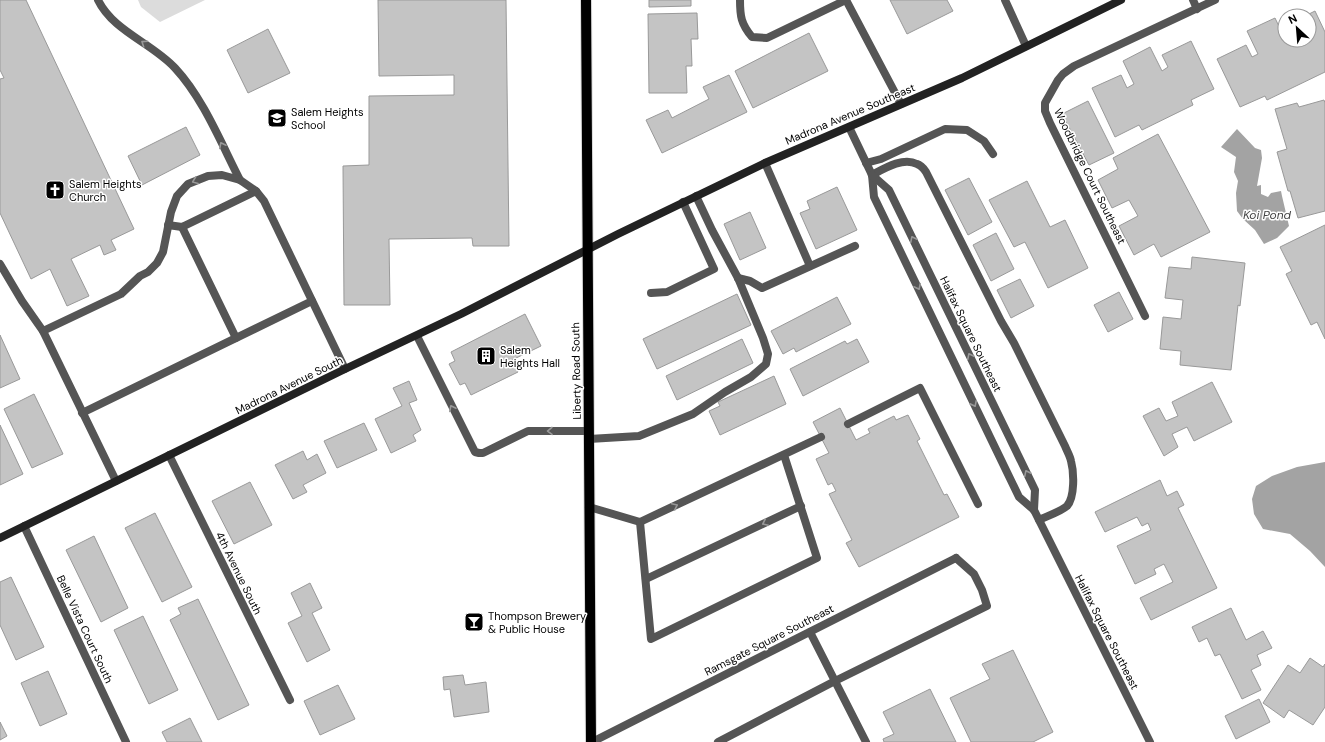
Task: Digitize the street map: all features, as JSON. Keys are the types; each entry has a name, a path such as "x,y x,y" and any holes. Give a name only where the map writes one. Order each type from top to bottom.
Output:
{"main road":[{"name":"Liberty Road South","path":"586,0 592,742"},
{"name":"Madrona Avenue Southeast","path":"587,250 765,163 962,78 1109,3 1121,0"},
{"name":"Madrona Avenue South","path":"0,538 345,369 417,336 587,250"}],"street":[{"path":"98,0 106,14 129,33 153,49 175,68 192,90 207,115 240,180"},
{"path":"740,0 740,12 744,28 752,37 767,38 846,0 901,104"},
{"path":"1005,0 1026,46"},
{"path":"1193,0 1198,9"},
{"name":"Woodbridge Court Southeast","path":"1145,316 1050,123 1045,103 1058,80 1063,74 1074,66 1215,0"},
{"name":"Halifax Square Southeast","path":"849,127 872,174 889,190 1018,454 1035,490 1034,510"},
{"path":"866,162 881,159 945,129 967,130 984,141 993,154"},
{"path":"872,174 903,162 916,163 926,172 1065,446 1072,466 1073,489 1070,502 1066,507 1039,520"},
{"path":"765,163 810,266"},
{"name":"Halifax Square Southeast","path":"872,174 874,197 877,204 1019,497 1034,510 1150,742"},
{"path":"43,331 121,294 140,276 148,272 158,263 163,252 171,212 177,196 188,184 208,176 222,175 240,180 256,191 264,201 345,369"},
{"path":"168,225 182,227 256,191"},
{"path":"417,336 474,452 483,453 528,431 589,435 639,436 693,414 725,392 751,377 766,364 768,354 763,338 738,278 712,230 696,196"},
{"path":"651,293 667,292 714,269 683,202"},
{"path":"182,227 236,338"},
{"path":"738,278 750,281 762,288 855,246"},
{"path":"0,264 22,302 43,331 116,481"},
{"path":"82,413 312,301"},
{"path":"848,424 920,388 978,504"},
{"path":"589,507 640,522 821,437"},
{"name":"4th Avenue South","path":"169,455 290,700"},
{"path":"640,522 651,639 817,558 784,455"},
{"path":"646,580 801,506"},
{"name":"Belle Vista Court South","path":"24,526 126,742"},
{"name":"Ramsgate Square Southeast","path":"592,742 956,558 974,574 982,590 987,606 835,681"},
{"path":"810,632 866,742"},
{"path":"718,742 835,681"}],"shaded area":[{"path":"138,0 205,0 160,22 141,7"}],"water":[{"name":"Koi Pond","path":"1237,129 1255,148 1261,150 1262,158 1257,186 1261,185 1261,194 1268,197 1271,193 1281,191 1289,226 1277,238 1264,244 1255,230 1237,211 1236,193 1238,181 1234,172 1236,157 1221,147"},
{"path":"1325,462 1325,567 1310,551 1290,534 1263,529 1254,514 1252,499 1256,486 1272,476 1297,467"}],"building":[{"path":"0,0 26,0 134,229 111,240 116,250 104,255 100,245 71,259 89,296 67,306 50,269 31,279 0,213 0,79 4,78 0,70"},
{"path":"378,0 506,0 509,246 473,246 472,238 389,239 390,305 344,305 343,166 369,165 369,96 454,95 454,75 379,76"},
{"path":"649,0 691,0 691,6 649,7"},
{"path":"890,0 947,0 953,11 907,34"},
{"path":"697,13 698,39 691,39 692,66 686,66 687,93 649,93 648,14"},
{"path":"1317,15 1325,32 1325,72 1267,100 1265,96 1240,107 1217,59 1246,45 1252,57 1258,54 1247,31 1275,18 1277,22 1277,48 1317,48"},
{"path":"268,29 290,73 248,93 227,50"},
{"path":"809,33 828,71 753,108 735,71"},
{"path":"1191,41 1214,89 1191,100 1193,105 1142,130 1139,125 1115,137 1092,88 1121,75 1127,88 1134,84 1123,61 1150,47 1162,71 1168,67 1162,55"},
{"path":"729,75 747,112 662,153 646,120 668,110 672,118 709,99 703,87"},
{"path":"1324,100 1325,211 1298,218 1290,191 1288,191 1277,152 1287,149 1275,109 1297,103 1299,107"},
{"path":"1088,101 1114,153 1089,165 1062,114"},
{"path":"186,127 200,155 142,185 128,156"},
{"path":"1158,134 1210,232 1161,257 1154,244 1134,255 1119,226 1138,216 1129,200 1112,208 1098,180 1118,169 1113,158"},
{"path":"969,178 992,222 968,235 945,190"},
{"path":"1027,181 1050,227 1065,220 1088,268 1048,288 1025,242 1014,247 989,200"},
{"path":"837,187 857,230 816,249 800,213 810,209 807,201"},
{"path":"750,212 766,248 740,260 724,224"},
{"path":"1325,225 1325,339 1317,322 1311,325 1286,274 1292,271 1280,247"},
{"path":"996,233 1014,269 991,281 973,245"},
{"path":"1192,257 1245,263 1240,306 1238,305 1231,370 1180,365 1181,351 1160,349 1163,317 1181,319 1183,300 1165,298 1169,267 1191,269"},
{"path":"1020,279 1034,306 1011,318 997,290"},
{"path":"1119,292 1133,319 1108,332 1094,305"},
{"path":"737,294 751,325 657,369 643,339"},
{"path":"837,297 851,324 796,352 794,348 783,354 771,331"},
{"name":"Salem Heights Hall","path":"525,314 541,346 512,360 518,372 471,395 465,383 460,385 449,364 455,361 451,352"},
{"path":"0,335 20,379 0,388"},
{"path":"742,339 753,363 677,400 666,376"},
{"path":"857,339 869,362 803,396 790,369 845,341 847,344"},
{"path":"774,376 786,404 720,435 709,411 720,406 718,402"},
{"path":"409,381 417,400 409,403 421,430 413,435 416,441 391,453 375,419 402,406 393,388"},
{"path":"1212,382 1232,422 1194,441 1187,427 1172,434 1178,447 1164,456 1143,416 1159,408 1166,421 1178,416 1172,402"},
{"path":"34,394 63,454 32,468 4,409"},
{"path":"840,408 856,440 870,433 868,429 894,416 896,420 908,415 920,439 917,441 944,495 947,494 959,517 859,567 846,543 852,540 829,494 836,491 832,483 828,485 816,459 829,453 813,422"},
{"path":"364,423 377,450 337,468 324,441"},
{"path":"0,425 23,474 0,485"},
{"path":"303,451 307,460 317,454 326,473 303,485 307,492 293,499 275,465"},
{"path":"1160,480 1167,496 1177,491 1184,505 1178,508 1217,588 1151,620 1140,598 1173,582 1164,564 1154,569 1156,574 1135,584 1117,546 1151,530 1148,523 1142,526 1137,517 1105,532 1095,512"},
{"path":"250,482 272,525 234,544 212,501"},
{"path":"155,513 192,587 162,602 125,528"},
{"path":"94,536 128,608 101,622 66,550"},
{"path":"11,577 44,647 16,660 0,625 0,582"},
{"path":"310,583 322,608 312,613 330,650 307,662 288,623 302,616 291,593"},
{"path":"198,599 249,705 218,720 170,620 181,614 178,608"},
{"path":"1231,608 1246,640 1263,631 1272,648 1257,655 1261,665 1251,670 1261,690 1242,699 1220,654 1215,656 1207,638 1199,642 1192,627"},
{"path":"143,616 178,690 149,704 114,630"},
{"path":"1013,650 1053,732 1033,742 971,742 950,698 990,679 982,664"},
{"path":"1310,658 1323,667 1325,664 1325,707 1313,725 1289,710 1284,718 1263,703 1288,665 1300,673"},
{"path":"48,671 67,714 40,726 21,683"},
{"path":"463,675 465,685 486,682 489,712 454,717 450,689 444,690 443,677"},
{"path":"338,685 355,719 320,735 304,701"},
{"path":"930,689 956,742 884,742 883,739 894,734 883,712"},
{"path":"1259,699 1270,722 1236,739 1225,716"},
{"path":"190,718 202,742 167,742 162,732"},
{"path":"0,722 7,736 0,740"}],"place":[{"name":"Salem Heights School","path":"277,118"},
{"name":"Salem Heights Church","path":"55,190"},
{"name":"Salem Heights Hall","path":"486,356"},
{"name":"Thompson Brewery & Public House","path":"474,622"}]}
